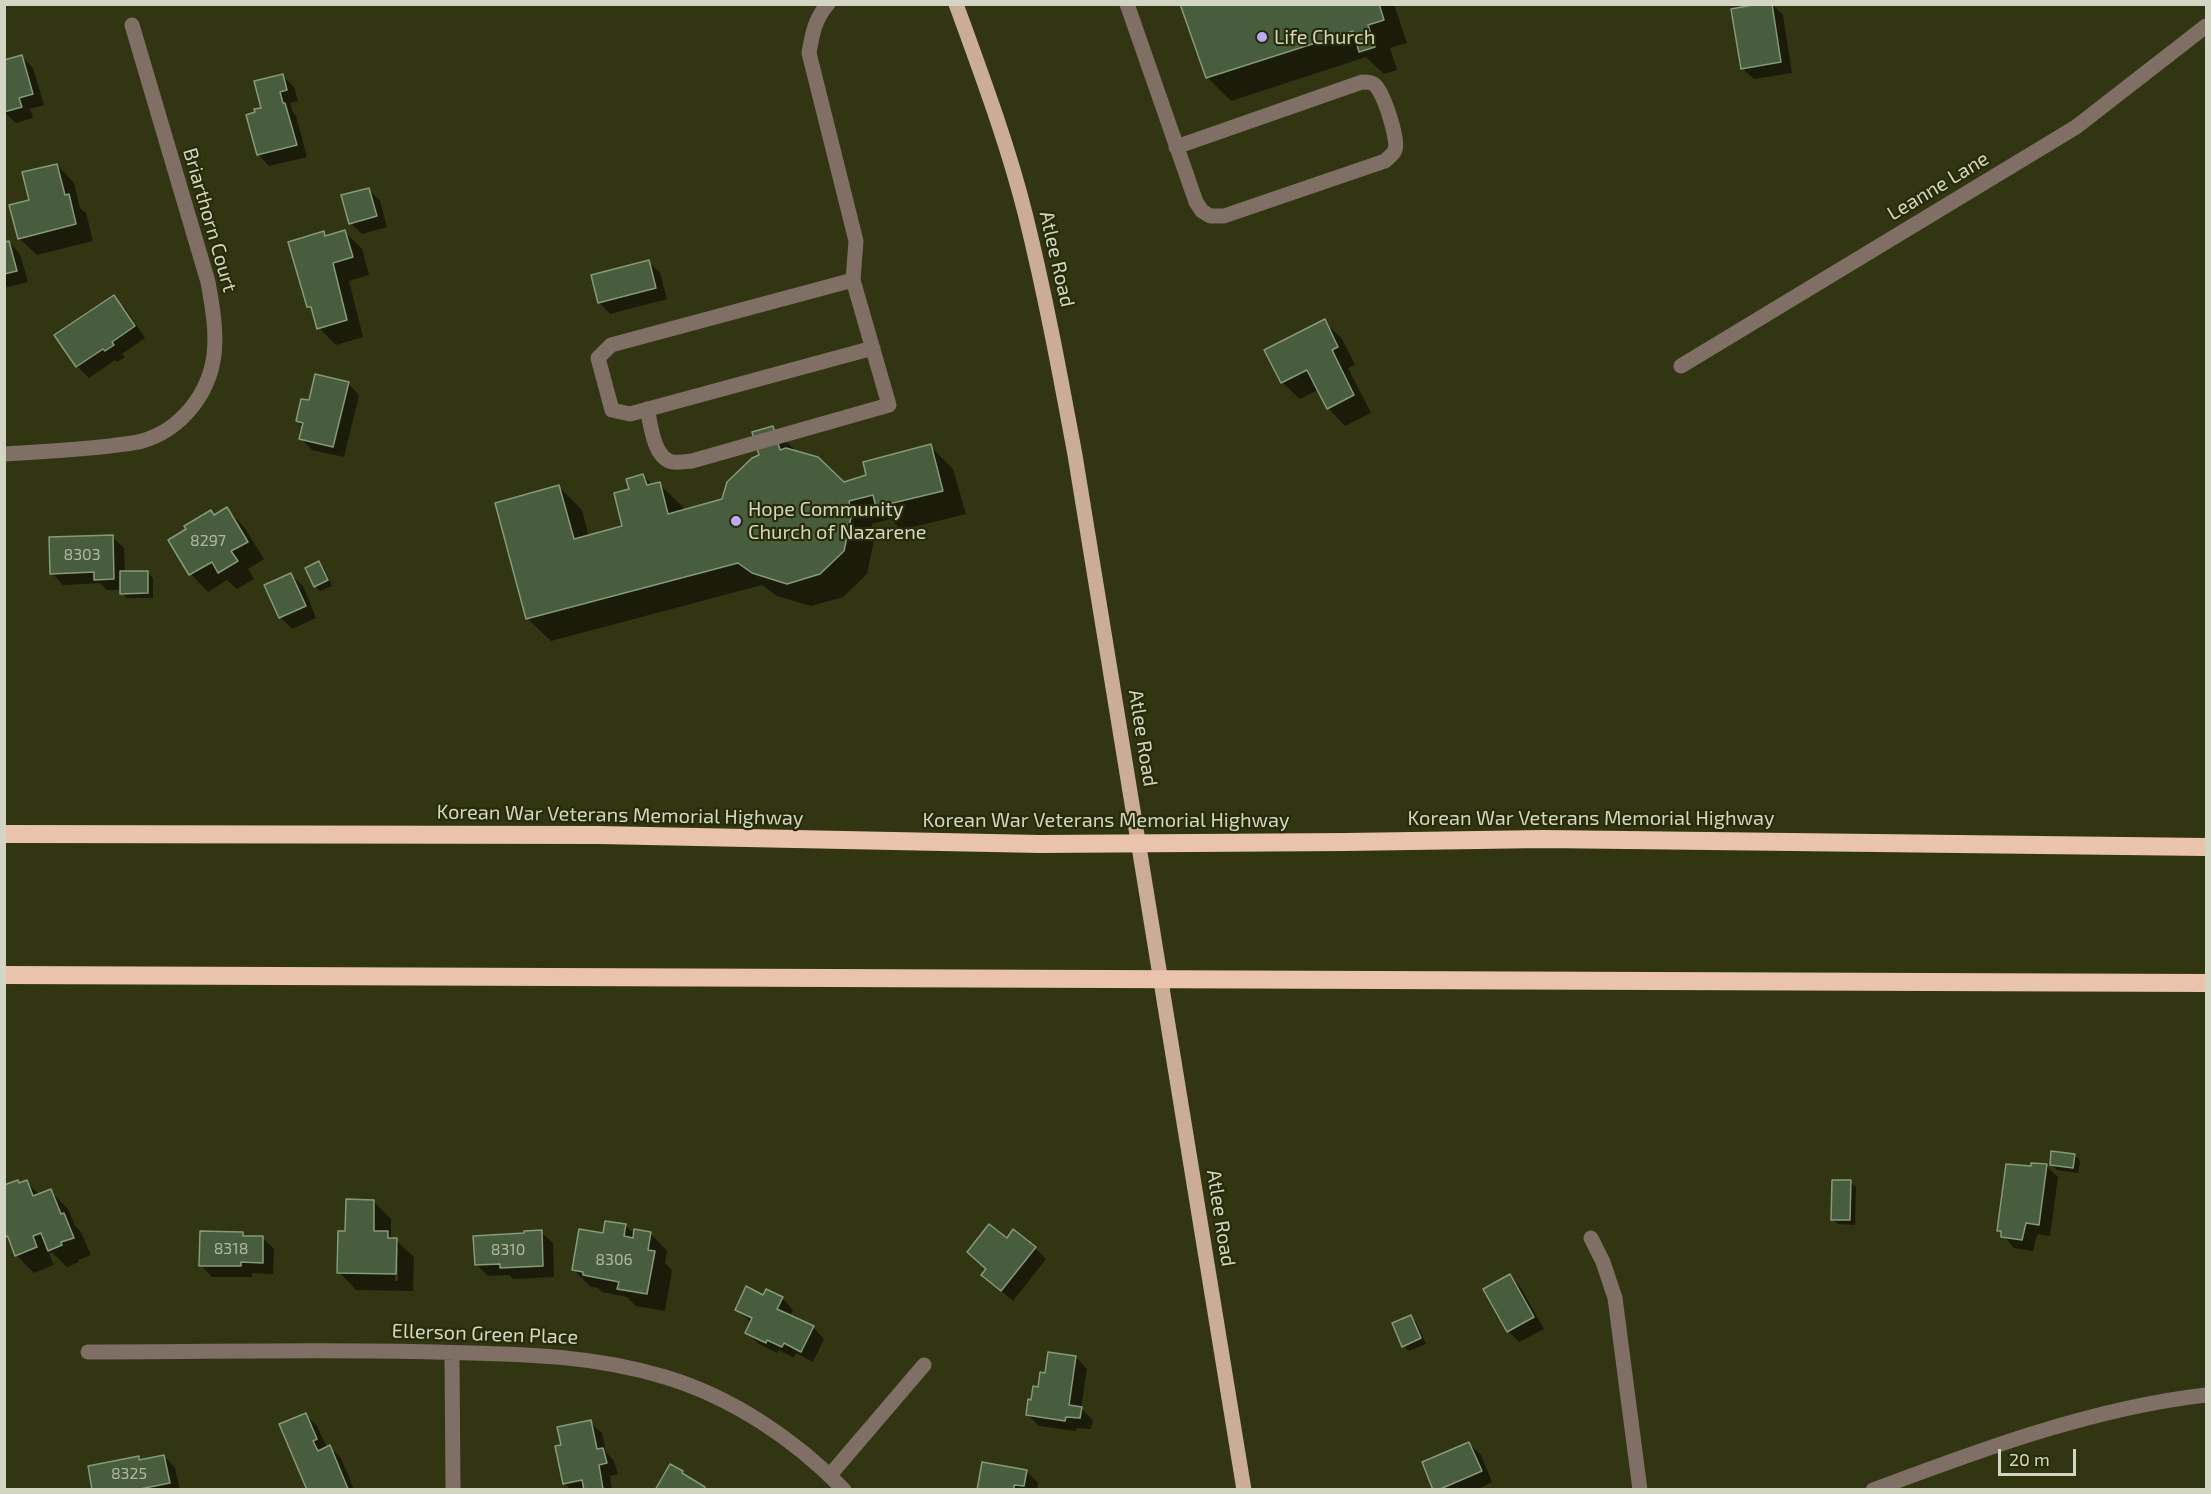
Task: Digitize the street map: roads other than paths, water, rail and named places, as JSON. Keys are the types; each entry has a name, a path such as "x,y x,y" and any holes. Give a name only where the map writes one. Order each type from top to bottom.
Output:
{"highway":[{"name":"Korean War Veterans Memorial Highway","path":"4,834 599,835 1040,844 1334,843 1543,839 2206,847"},
{"path":"4,975 1692,983 2206,983"}],"main road":[{"name":"Atlee Road","path":"956,4 994,107 1024,211 1047,305 1075,455 1244,1490"}],"street":[{"path":"647,409 661,454 669,461 680,462 889,405 854,280 856,241 809,53 813,31 822,11 828,4"},
{"path":"1127,4 1176,147 1196,202 1202,211 1210,216 1224,216 1385,161 1395,150 1396,144 1395,133 1376,86 1369,82 1362,82 1176,147"},
{"name":"Briarthorn Court","path":"4,454 71,451 142,441 169,429 185,416 200,396 209,378 215,353 213,306 208,282 132,25"},
{"name":"Leanne Lane","path":"1681,366 2076,127 2206,26"},
{"path":"854,280 611,345 598,358 612,410 630,414 873,348"},
{"path":"1591,1238 1603,1263 1615,1298 1640,1490"},
{"name":"Ellerson Green Place","path":"88,1352 393,1351 566,1357 618,1364 668,1378 717,1398 762,1423 830,1475 844,1490"},
{"path":"452,1353 453,1490"},
{"path":"830,1475 924,1365"},
{"path":"1873,1490 2017,1440 2096,1416 2206,1395"}],"place":[{"name":"Life Church","path":"1262,37"},
{"name":"Hope Community Church of Nazarene","path":"736,521"}]}
